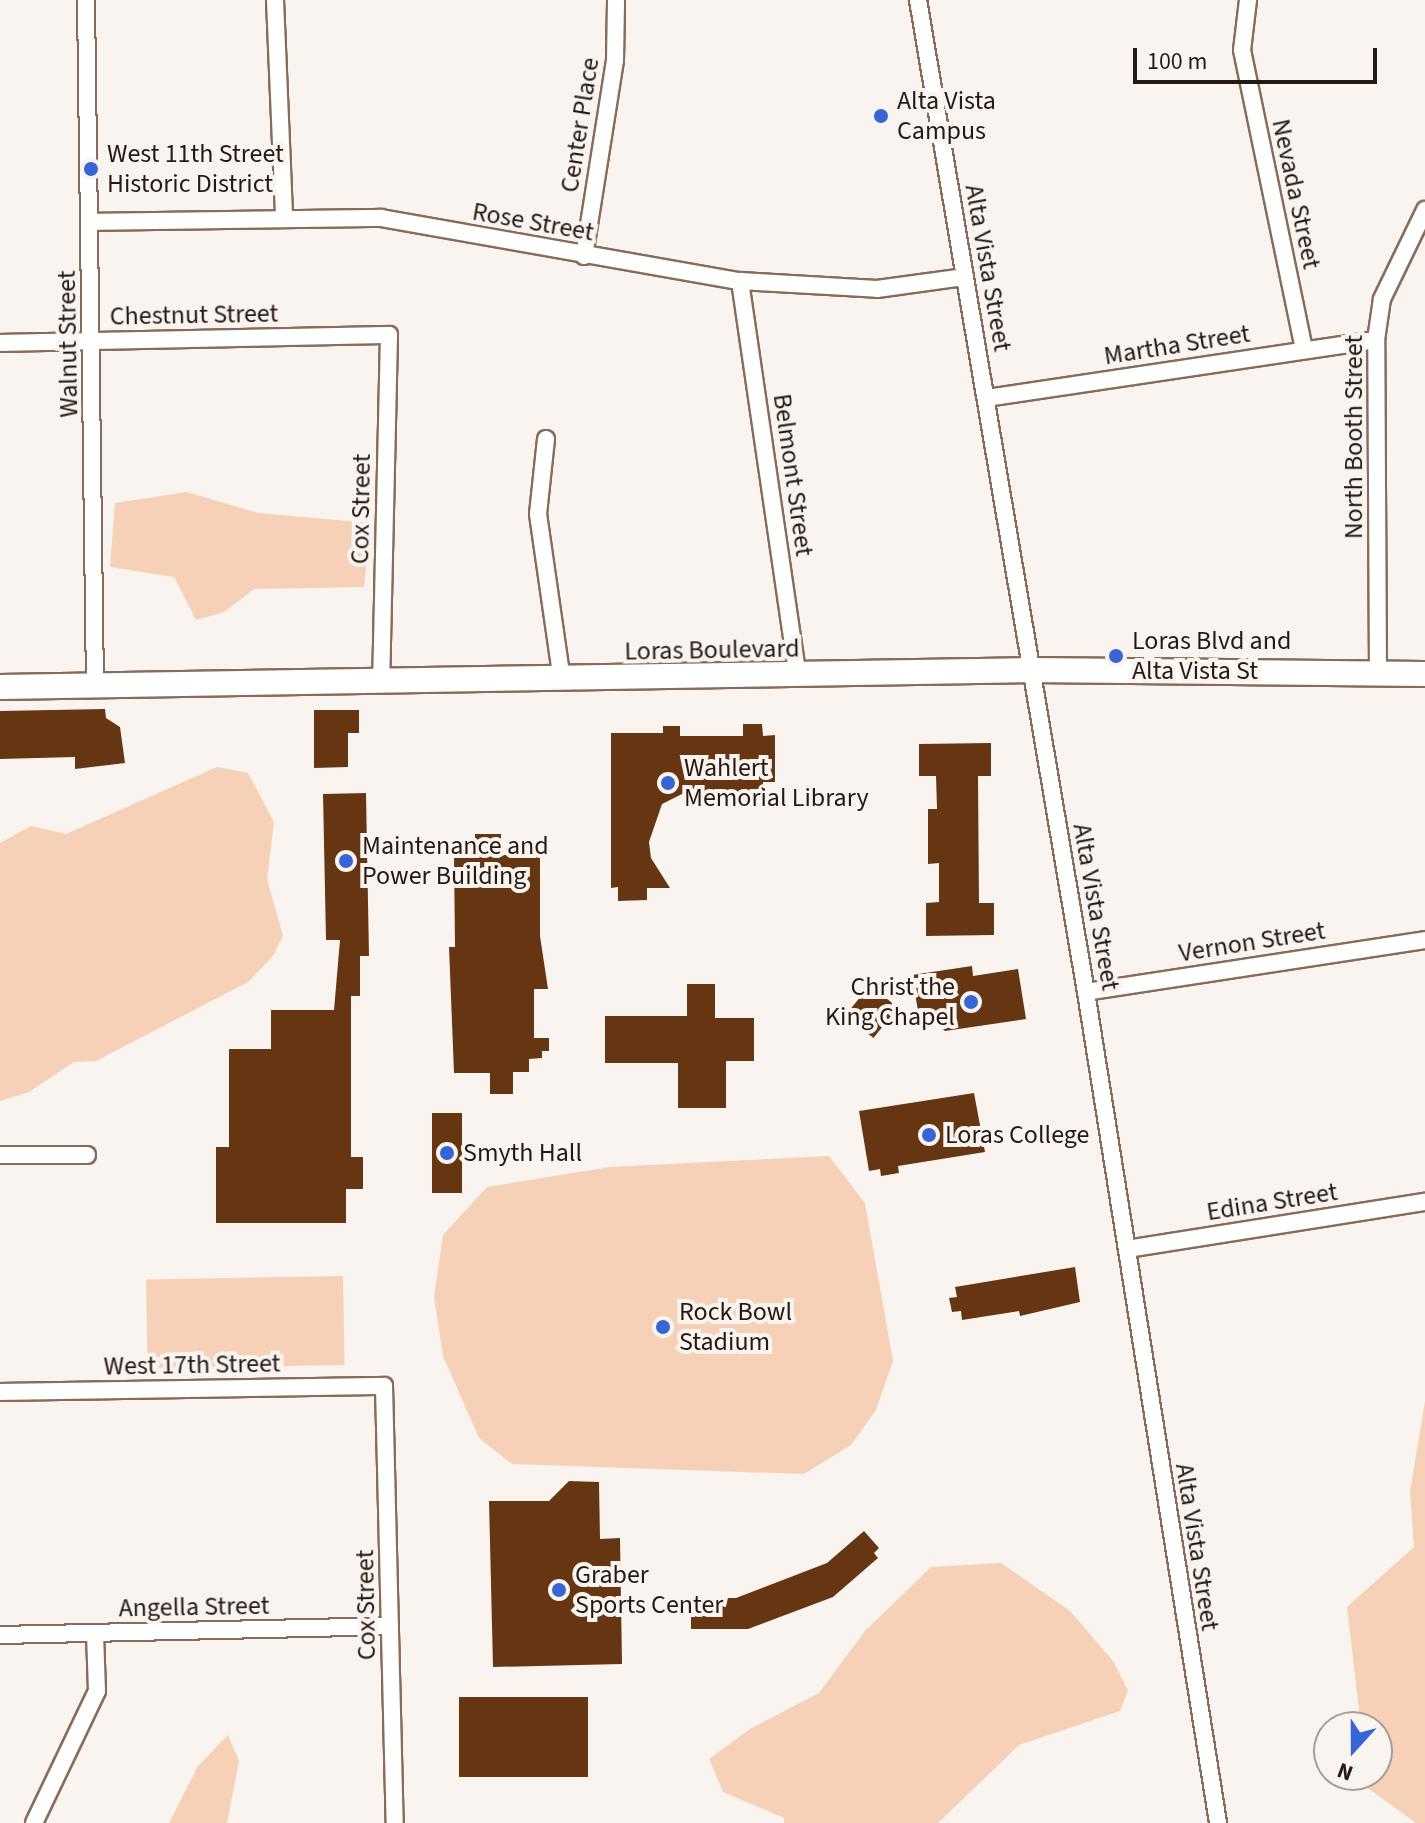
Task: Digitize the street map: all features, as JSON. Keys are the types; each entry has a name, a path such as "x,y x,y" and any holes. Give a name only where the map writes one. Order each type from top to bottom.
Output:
{"main road":[{"name":"Loras Boulevard","path":"0,687 798,677 1032,670 1425,674"}],"street":[{"name":"Walnut Street","path":"86,0 95,687"},
{"path":"275,0 284,217"},
{"name":"Center Place","path":"584,256 615,60 616,0"},
{"name":"Alta Vista Street","path":"918,0 1086,992 1218,1823"},
{"name":"Nevada Street","path":"1248,0 1242,50 1304,350"},
{"name":"North Booth Street","path":"1378,674 1376,340 1382,299 1425,210"},
{"name":"Rose Street","path":"91,222 381,218 740,281 877,289 965,277"},
{"name":"Belmont Street","path":"740,281 798,677"},
{"name":"Chestnut Street","path":"0,343 389,335"},
{"name":"Cox Street","path":"381,683 389,335"},
{"name":"Martha Street","path":"987,398 1376,340"},
{"path":"546,439 538,514 562,680"},
{"name":"Vernon Street","path":"1086,992 1425,940"},
{"path":"0,1155 87,1155"},
{"name":"Edina Street","path":"1127,1249 1425,1202"},
{"name":"Cox Street","path":"384,1386 395,1823"},
{"name":"West 17th Street","path":"0,1392 384,1386"},
{"name":"Angella Street","path":"0,1635 390,1626"},
{"path":"34,1823 97,1691 95,1633"}],"shaded area":[{"path":"187,492 258,513 371,523 364,587 254,589 224,612 196,620 174,577 110,567 115,503"},
{"path":"217,767 248,773 274,822 267,879 283,936 273,956 248,982 96,1061 74,1062 29,1092 0,1101 0,843 31,826 66,834"},
{"name":"Rock Bowl Stadium","path":"829,1156 865,1203 893,1361 876,1410 851,1445 804,1474 512,1464 479,1438 443,1356 434,1297 443,1235 487,1187 610,1167"},
{"path":"343,1276 345,1365 148,1368 146,1279"},
{"path":"1425,1401 1425,1823 1416,1823 1372,1791 1393,1791 1393,1711 1359,1711 1347,1607 1414,1547 1410,1492"},
{"path":"1001,1563 1070,1611 1113,1661 1128,1690 1120,1711 1019,1745 938,1823 784,1823 784,1818 723,1792 709,1759 750,1729 819,1693 865,1631 931,1567"},
{"path":"228,1735 239,1761 227,1823 169,1823 198,1766"}],"building":[{"path":"105,709 106,718 120,727 125,763 75,769 75,757 0,759 0,711"},
{"path":"314,710 359,710 359,733 348,733 348,767 314,768"},
{"path":"743,724 762,724 763,736 775,735 775,782 763,782 763,797 690,790 662,804 649,842 651,858 670,888 647,888 647,900 618,901 618,887 611,888 611,733 663,733 663,726 680,726 680,736 743,736"},
{"path":"991,743 991,776 978,776 979,903 994,903 994,935 926,936 926,903 939,902 939,863 928,864 928,809 937,809 936,776 919,776 919,744"},
{"path":"366,793 369,956 360,956 360,996 351,996 351,1157 363,1157 363,1189 346,1189 346,1223 216,1223 216,1147 229,1147 229,1049 271,1049 271,1010 334,1010 340,940 326,940 323,794"},
{"path":"475,834 501,834 501,855 540,855 540,936 548,989 534,989 534,1038 549,1038 549,1051 542,1051 542,1058 529,1059 529,1072 513,1072 513,1094 490,1094 490,1073 454,1073 449,947 455,947 454,855 475,855"},
{"path":"972,966 973,976 1018,969 1026,1019 945,1031 933,1020 920,1023 912,975"},
{"path":"687,984 715,984 715,1018 754,1018 754,1061 726,1061 726,1108 678,1108 678,1063 605,1063 605,1016 687,1016"},
{"path":"870,985 898,1008 873,1038 845,1015"},
{"path":"974,1093 985,1152 898,1166 899,1173 881,1176 880,1169 869,1171 859,1111"},
{"name":"Smyth Hall","path":"432,1113 462,1113 462,1193 432,1193"},
{"path":"1075,1267 1080,1302 1020,1316 1019,1311 962,1320 961,1311 952,1312 949,1298 957,1297 955,1287"},
{"path":"569,1481 599,1482 600,1539 620,1538 622,1664 493,1667 489,1501 549,1501"},
{"path":"864,1531 879,1548 874,1553 878,1558 833,1597 748,1629 691,1629 691,1598 736,1598 827,1563"},
{"path":"459,1697 588,1697 588,1777 459,1777"}],"place":[{"name":"Alta Vista Campus","path":"881,116"},
{"name":"West 11th Street Historic District","path":"91,169"},
{"name":"Loras Blvd and Alta Vista St","path":"1116,656"},
{"name":"Wahlert Memorial Library","path":"668,783"},
{"name":"Maintenance and Power Building","path":"346,861"},
{"name":"Christ the King Chapel","path":"971,1002"},
{"name":"Loras College","path":"929,1135"},
{"name":"Smyth Hall","path":"447,1153"},
{"name":"Rock Bowl Stadium","path":"663,1327"},
{"name":"Graber Sports Center","path":"559,1590"}]}
